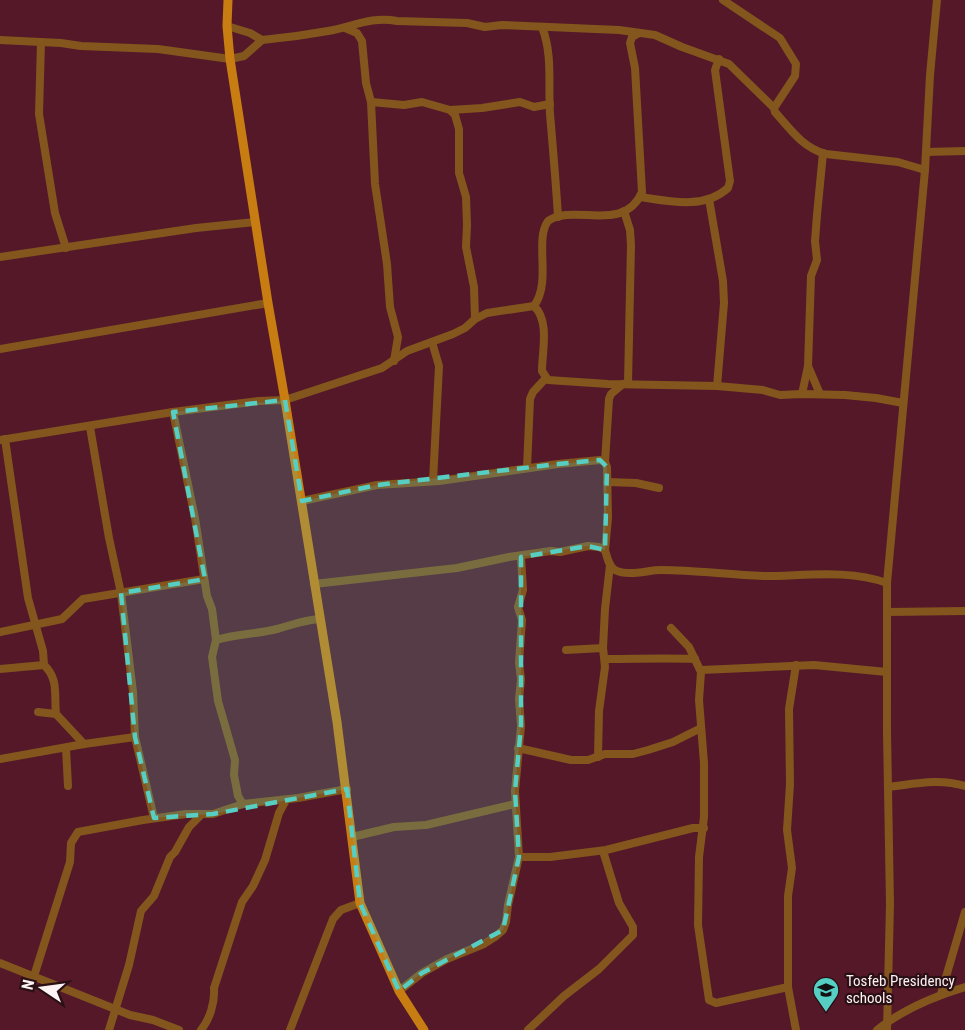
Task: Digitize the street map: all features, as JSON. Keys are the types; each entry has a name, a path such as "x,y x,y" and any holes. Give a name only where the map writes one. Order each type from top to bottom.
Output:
{"main road":[{"path":"228,0 227,26 230,59 347,789 360,903 399,991 424,1030"}],"street":[{"path":"888,1026 890,904 887,583 925,170 938,0"},
{"path":"726,1 780,38 796,64 795,76 774,108"},
{"path":"0,40 158,49 230,59 244,56 262,40 345,28 363,21 387,19 467,22 485,27 502,25 619,30 656,35 729,64 774,108 803,143 823,153 873,161 898,162 925,170"},
{"path":"227,26 250,33 262,40"},
{"path":"542,27 550,73 558,217"},
{"path":"345,28 360,36 366,83 371,102 375,184 387,264 390,307 398,337 393,362"},
{"path":"56,714 57,692 54,680 44,665 43,651 27,598 2,439 90,427 172,412 285,400 366,374 393,362 407,351 465,328 475,319 496,311 534,306 541,296 544,230 548,221 558,217 616,215 640,197 643,188 641,148 635,68 630,43 632,37 639,33"},
{"path":"41,42 39,114 55,213 66,248"},
{"path":"640,197 693,202 709,198 728,189 730,181 715,70 719,59"},
{"path":"371,102 404,105 422,102 450,110 520,102 534,107 550,104"},
{"path":"450,110 459,129 459,173 466,197 466,247 474,287 475,319"},
{"path":"926,152 965,151"},
{"path":"802,394 808,366 811,276 817,260 815,241 823,153"},
{"path":"709,198 723,281 717,386"},
{"path":"624,211 630,230 631,254 626,383"},
{"path":"0,257 49,248 66,248 195,228 255,222"},
{"path":"0,350 268,303"},
{"path":"534,306 541,314 544,346 542,370 546,378 554,381 717,386 763,390 780,395 820,394 876,398 903,403"},
{"path":"432,342 439,366 433,481"},
{"path":"808,366 820,394"},
{"path":"527,468 530,399 533,392 546,378"},
{"path":"598,757 599,711 606,658 603,648 605,609 610,565 605,550 608,518 607,467 604,462 608,405 614,391 626,383"},
{"path":"608,384 614,391"},
{"path":"172,412 195,518 204,579 212,609 216,640 212,657 218,701 235,760 234,775 238,796 243,804"},
{"path":"90,427 121,593 133,692 135,737 154,818"},
{"path":"302,501 377,485 433,481 600,460 604,462"},
{"path":"607,482 636,483 659,488"},
{"path":"314,584 399,573 410,574 588,546 605,550"},
{"path":"399,991 422,973 456,954 484,944 504,930 519,857 515,791 521,726 519,663 522,620 518,607 523,590 521,556"},
{"path":"610,565 622,572 662,570 763,576 849,576 869,577 887,583"},
{"path":"0,632 62,619 83,598 204,579"},
{"path":"888,612 965,611"},
{"path":"216,640 319,619"},
{"path":"671,628 689,647 701,670 699,700 704,763 704,828 699,857 698,925 709,1000 716,1003 788,987"},
{"path":"566,651 603,648"},
{"path":"606,658 695,659"},
{"path":"0,669 44,665"},
{"path":"701,670 796,665 887,672"},
{"path":"796,665 789,709 790,808 787,830 792,868 788,896 788,987 796,1030"},
{"path":"38,712 56,714 84,744"},
{"path":"518,748 571,760 588,760 616,753 633,754 648,750 673,742 701,728"},
{"path":"0,759 135,737"},
{"path":"66,748 68,786"},
{"path":"888,787 933,781 952,782 965,786"},
{"path":"34,976 70,862 71,843 78,832 154,818 213,814 243,804 286,800 347,789"},
{"path":"201,1030 214,1000 216,981 242,902 253,886 265,860 279,813 286,800"},
{"path":"352,837 394,827 437,823 516,804"},
{"path":"109,1030 129,964 141,911 154,896 170,857 176,852 189,827 201,815"},
{"path":"519,857 550,857 603,851 693,828 704,828"},
{"path":"528,1030 550,1008 599,969 633,935 633,927 619,903 603,851"},
{"path":"290,1030 333,919 341,910 360,903"},
{"path":"941,994 965,912"},
{"path":"0,963 114,1009 165,1023 179,1030"},
{"path":"878,1030 941,994 965,987"}],"highlighted area":[{"path":"285,400 302,501 377,485 600,460 607,467 605,550 588,546 521,557 521,726 515,791 519,857 503,930 422,973 399,991 360,903 347,789 213,814 154,818 135,737 121,593 205,579 173,412"}],"place":[{"name":"Tosfeb Presidency schools","path":"826,1013"}]}
